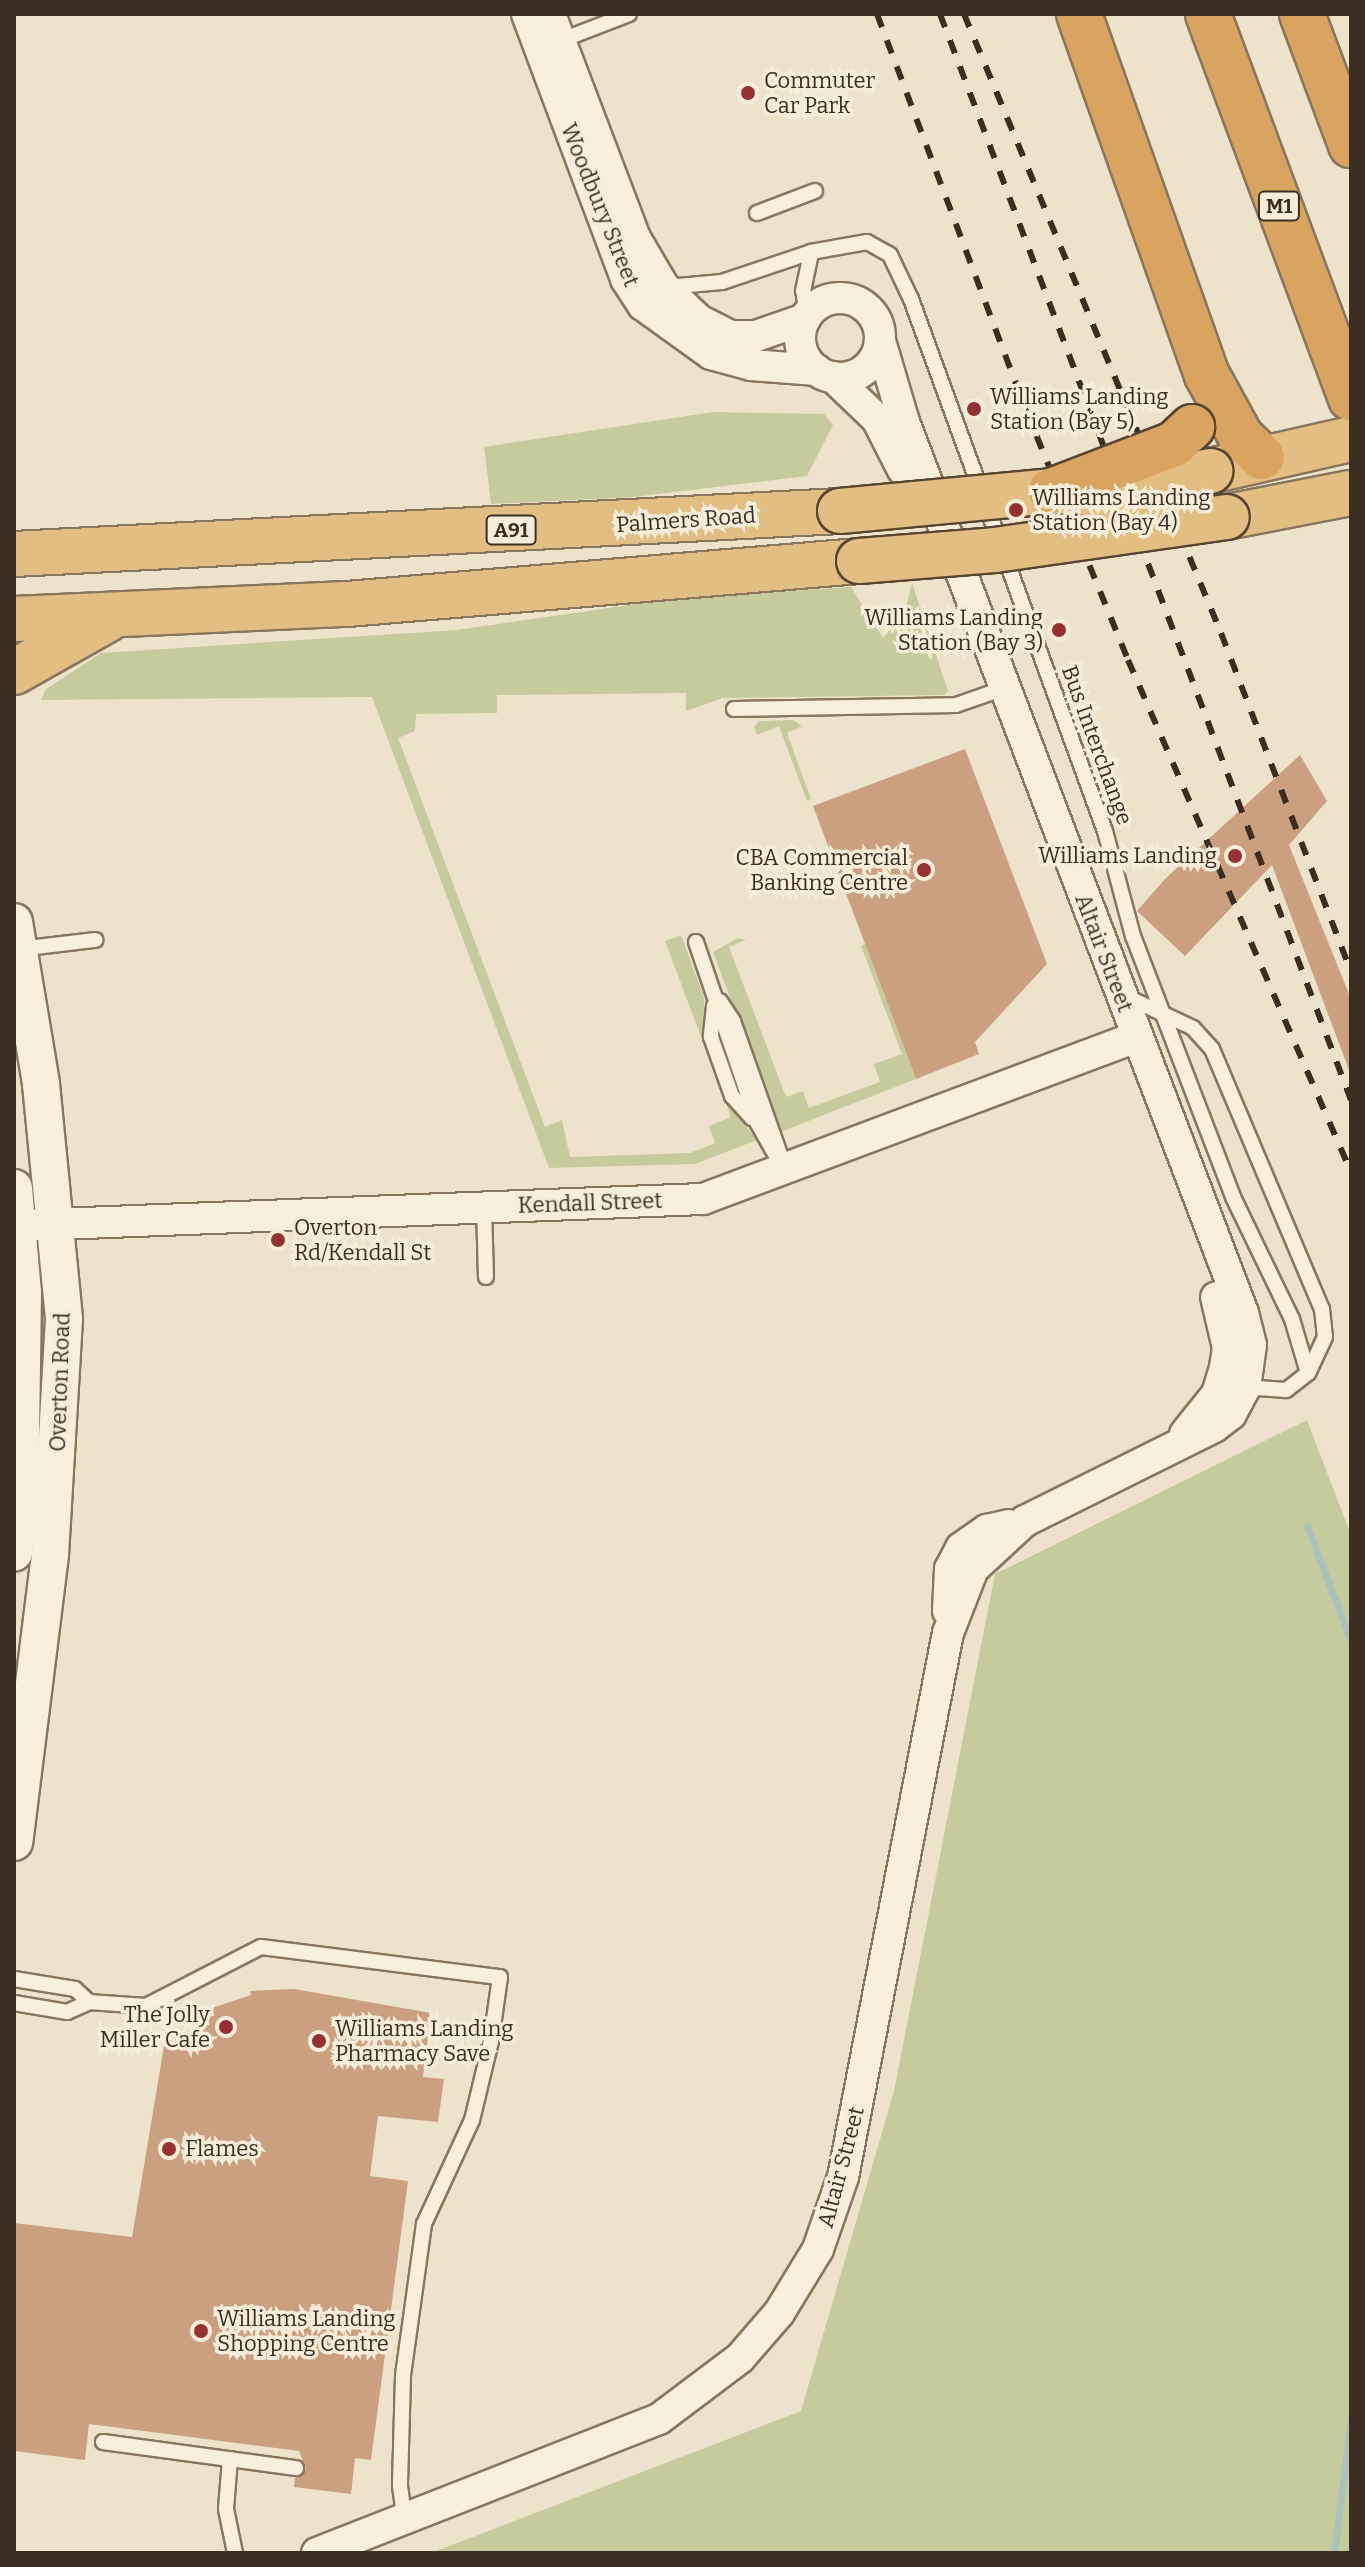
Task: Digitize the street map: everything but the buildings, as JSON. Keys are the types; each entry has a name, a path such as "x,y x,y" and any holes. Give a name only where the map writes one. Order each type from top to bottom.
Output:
{"highway":[{"path":"1079,14 1143,203 1207,375 1241,437 1262,457 1344,486"},
{"name":"M1","path":"1208,14 1351,398"},
{"path":"1302,14 1351,145"},
{"path":"1051,491 1186,436 1200,415 1207,375"},
{"name":"Palmers Road","path":"22,548 840,511 1051,491 1108,494 1351,439"},
{"path":"14,619 347,604 859,561 1091,538 1344,486"},
{"path":"14,672 114,616"}],"street":[{"name":"Woodbury Street","path":"544,23 635,238 664,287 699,320 731,336 756,336 806,317"},
{"name":"Woodbury Street","path":"544,23 626,279 643,305 711,354 751,365 825,374"},
{"path":"827,300 853,300 873,316 880,341 864,369 825,374 801,347 806,317 827,300"},
{"name":"Altair Street","path":"317,2553 659,2419 740,2358 803,2277 828,2227 845,2167 948,1633 981,1558 1025,1521 1225,1420 1234,1384 1251,1345 1243,1313 1128,1040 996,692 904,422 880,341"},
{"name":"Altair Street","path":"825,374 877,419 895,451 1119,993 1128,1040"},
{"name":"Overton Road","path":"14,1842 50,1555 64,1319 57,1223 16,935"},
{"name":"Kendall Street","path":"16,1226 703,1199 1128,1040"},
{"name":"Overton Road","path":"14,1188 23,1292 20,1506 14,1553"}],"lane":[{"path":"544,23 623,15"},
{"path":"757,213 815,191"},
{"name":"Bus Interchange","path":"664,287 722,282 811,252 867,242 882,248 911,299 1105,831 1133,936 1258,1256 1292,1319 1308,1373"},
{"path":"806,317 803,291 811,252"},
{"path":"734,709 956,705 996,692"},
{"path":"16,935 95,940"},
{"path":"696,942 716,994 723,1032 758,1124 784,1171"},
{"path":"1119,993 1193,1028 1212,1049 1322,1309 1325,1337 1308,1373 1286,1390 1234,1384"},
{"path":"716,994 733,1021 784,1171"},
{"path":"484,1207 486,1277"},
{"path":"14,2003 67,2012 89,2002 146,2006 261,1947 500,1977 491,2041 472,2120 424,2224 403,2376 400,2486 405,2520"},
{"path":"14,1979 75,1989 89,2002"},
{"path":"103,2442 296,2468"},
{"path":"230,2459 226,2509 235,2553"}],"green space":[{"path":"713,412 824,414 833,425 807,476 633,497 491,504 484,447"},
{"path":"912,583 948,691 944,695 723,698 686,711 686,693 497,695 497,713 416,714 415,731 398,738 545,1127 562,1120 570,1157 690,1153 715,1143 709,1126 731,1117 665,941 681,935 704,997 705,1036 732,1109 757,1140 695,1164 549,1168 372,697 41,700 46,689 101,653 457,630 678,598 851,587 883,638 904,615"},
{"path":"793,720 802,726 787,733 811,799 807,801 779,726 757,735 754,727 759,721"},
{"path":"738,938 746,940 729,947 786,1097 803,1091 809,1108 880,1082 874,1064 902,1054 861,946 865,944 916,1079 780,1132 713,952"},
{"path":"1307,1420 1351,1535 1351,2553 431,2553 801,2411 894,2091 995,1574"}],"waterway":[{"path":"1307,1526 1351,1641"},
{"path":"1334,2553 1351,2419"}],"railway":[{"path":"877,14 1026,410 1128,660 1351,1172"},
{"path":"940,14 1351,1100"},
{"path":"964,14 1221,633 1351,972"}],"place":[{"name":"Commuter Car Park","path":"748,93"},
{"name":"Williams Landing Station (Bay 5)","path":"974,409"},
{"name":"Williams Landing Station (Bay 4)","path":"1016,510"},
{"name":"Williams Landing Station (Bay 3)","path":"1059,630"},
{"name":"Williams Landing","path":"1235,856"},
{"name":"CBA Commercial Banking Centre","path":"924,870"},
{"name":"Overton Rd/Kendall St","path":"278,1240"},
{"name":"The Jolly Miller Cafe","path":"226,2027"},
{"name":"Williams Landing Pharmacy Save","path":"319,2041"},
{"name":"Flames","path":"169,2149"},
{"name":"Williams Landing Shopping Centre","path":"201,2331"}]}
